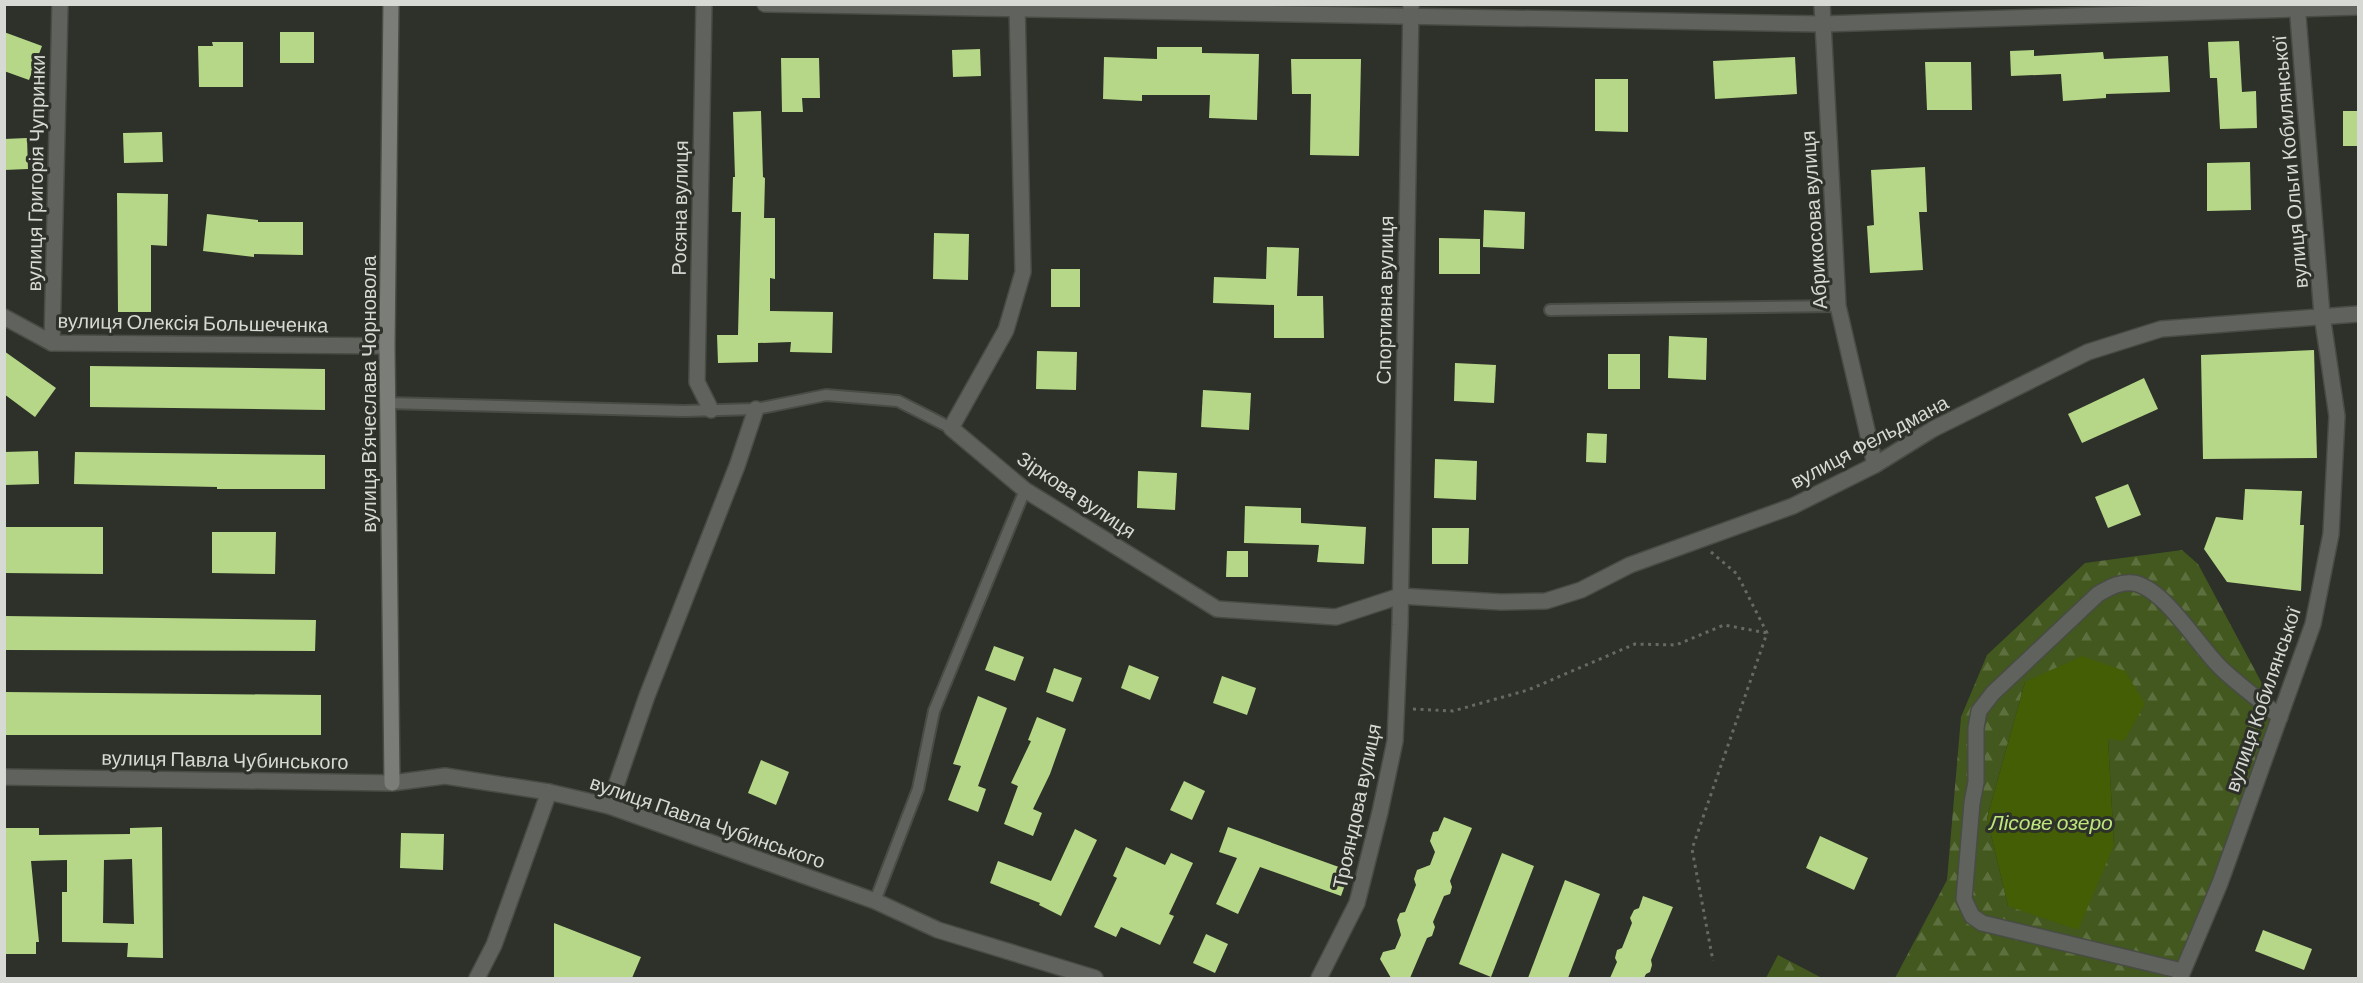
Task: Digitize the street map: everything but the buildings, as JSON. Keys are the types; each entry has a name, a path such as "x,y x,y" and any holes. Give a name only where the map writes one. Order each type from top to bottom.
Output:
{"street":[{"name":"вулиця Григорія Чупринки","path":"52,343 60,4"},
{"name":"вулиця Вʼячеслава Чорновола","path":"391,4 387,346 392,783"},
{"name":"Росяна вулиця","path":"704,4 697,382 711,410"},
{"path":"765,4 1411,10 1823,24 2297,7 2358,8"},
{"name":"Абрикосова вулиця","path":"1822,4 1838,306 1875,465"},
{"path":"951,428 1006,330 1023,272 1017,7"},
{"name":"вулиця Ольги Кобилянської","path":"2297,7 2322,315"},
{"name":"Спортивна вулиця","path":"1400,596 1411,10"},
{"name":"вулиця Фельдмана","path":"1400,596 1546,602 1581,590 1630,565 1793,506 1875,465 1933,429 2088,352 2161,329 2358,314"},
{"name":"вулиця Кобилянської","path":"2181,974 2220,883 2313,624 2331,534 2337,416 2322,315"},
{"name":"вулиця Олексія Большеченка","path":"4,317 52,343 387,346"},
{"path":"609,806 647,696 737,466 756,409"},
{"name":"Зіркова вулиця","path":"951,428 1025,489 1217,609 1336,617 1400,596"},
{"path":"2181,974 1982,922 1972,915 1964,899 1972,803 1976,782 1976,728 1979,711 1993,693 2098,594 2117,584 2134,583 2151,591 2191,631 2222,669 2280,717"},
{"name":"Трояндова вулиця","path":"1319,978 1357,903 1380,812 1395,741 1400,596"},
{"name":"вулиця Павла Чубинського","path":"4,777 392,783 445,776 549,792 609,806 875,901 938,930 1095,978"},
{"path":"477,978 494,945 549,792"}],"lane":[{"path":"1550,310 1838,306"},
{"path":"388,403 711,410 756,409 826,395 898,401 951,428"},
{"path":"875,901 918,789 934,711 1025,489"}],"path":[{"path":"1702,545 1737,574 1767,633 1692,849 1713,961"},
{"path":"1396,708 1453,711 1528,690 1635,644 1676,645 1724,625 1767,633"}],"green space":[{"path":"2182,550 2198,564 2280,717 2220,883 2170,978 1895,978 1947,880 1961,717 1987,655 2085,563","holes":["2025,682 2108,739 2114,845 2008,906 1987,818"]},
{"path":"1778,955 1822,978 1766,978"}],"water":[{"name":"Лісове озеро","path":"2082,656 2125,671 2145,704 2124,741 2108,739 2114,845 2078,930 2008,906 1987,818 2025,682"}]}
